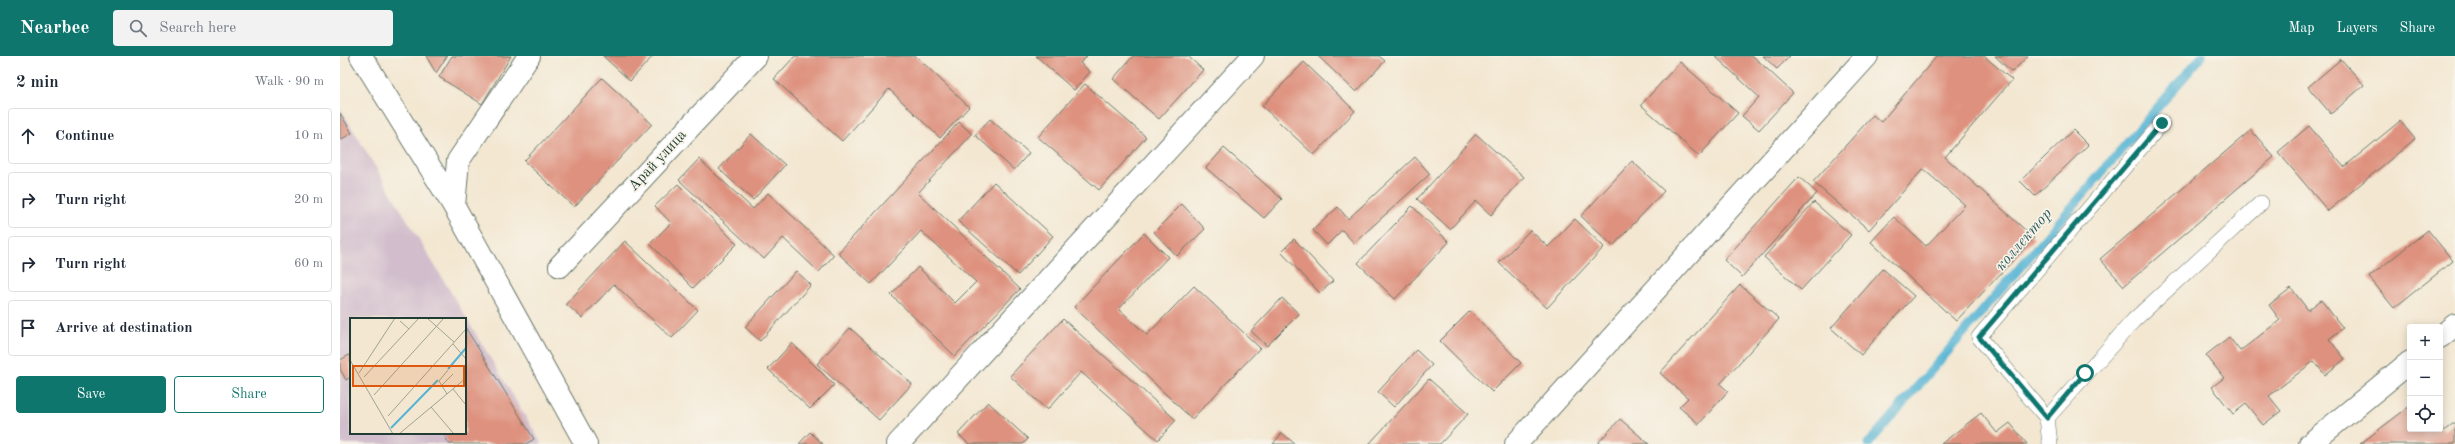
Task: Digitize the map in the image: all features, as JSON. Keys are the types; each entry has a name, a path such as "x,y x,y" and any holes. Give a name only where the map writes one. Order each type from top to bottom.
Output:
{"street":[{"path":"361,56 454,206 586,444"},
{"path":"454,206 458,161 529,56"},
{"name":"Арай улица","path":"560,266 756,56"},
{"path":"898,444 1253,56"},
{"path":"1516,444 1867,56"},
{"path":"2443,335 2455,325"},
{"path":"2310,444 2407,364"}],"lane":[{"path":"2050,444 2047,418 1979,337 2162,123"},
{"path":"2047,418 2133,321 2261,203"}],"shaded area":[{"path":"340,108 542,444 340,444"}],"building":[{"path":"426,56 447,56 436,73"},
{"path":"452,56 511,56 482,104 439,77"},
{"path":"603,56 653,56 630,81"},
{"path":"795,56 916,56 969,107 940,138 889,89 842,141 774,79"},
{"path":"1036,56 1087,56 1080,63 1090,72 1074,90"},
{"path":"1133,56 1188,56 1203,70 1159,119 1113,79"},
{"path":"1318,56 1379,56 1385,61 1356,92"},
{"path":"1715,56 1753,56 1793,93 1759,130 1742,116 1759,97"},
{"path":"1763,56 1790,56 1777,69"},
{"path":"1937,56 1984,56 2012,80 1945,157 2034,238 1956,321 1871,242 1894,217 1926,246 1965,205 1923,169 1869,230 1813,182 1873,115 1881,122"},
{"path":"1995,56 2028,56 2012,72"},
{"path":"2341,59 2364,85 2331,114 2308,87"},
{"path":"1304,62 1355,111 1314,155 1262,106"},
{"path":"1680,62 1738,113 1699,156 1641,105"},
{"path":"602,78 652,124 574,207 524,161"},
{"path":"1085,84 1146,137 1099,190 1038,137"},
{"path":"340,113 352,133 340,140"},
{"path":"990,119 1029,153 1014,170 975,135"},
{"path":"2400,121 2415,139 2328,211 2278,152 2309,126 2344,167"},
{"path":"959,122 972,134 918,193 1020,289 955,356 891,295 918,267 955,303 976,282 921,231 871,284 838,253"},
{"path":"2073,130 2088,145 2035,196 2020,181"},
{"path":"2251,130 2274,157 2124,286 2100,259"},
{"path":"751,134 785,165 753,200 719,169"},
{"path":"1476,134 1524,177 1491,215 1476,201 1450,229 1417,199"},
{"path":"1224,148 1282,199 1264,218 1206,168"},
{"path":"1415,157 1430,174 1354,243 1342,230 1327,245 1313,230 1338,207 1348,219"},
{"path":"699,159 753,209 768,193 834,255 819,272 783,238 764,259 679,180"},
{"path":"1632,161 1664,191 1613,246 1581,216"},
{"path":"1799,177 1817,193 1742,277 1724,260"},
{"path":"994,182 1053,236 1018,275 958,221"},
{"path":"678,184 737,244 693,288 650,244 671,223 655,206"},
{"path":"1814,202 1851,235 1801,290 1764,257"},
{"path":"1182,204 1205,229 1177,256 1154,232"},
{"path":"1412,206 1449,242 1395,299 1358,263"},
{"path":"1575,219 1604,247 1547,308 1499,263 1530,230 1548,247"},
{"path":"2428,230 2453,261 2394,308 2369,277"},
{"path":"1144,233 1168,257 1119,309 1147,335 1194,286 1260,348 1192,419 1074,307"},
{"path":"1294,239 1333,281 1320,293 1281,252"},
{"path":"625,241 698,310 672,338 614,284 582,318 566,304"},
{"path":"1883,269 1914,296 1861,355 1831,328"},
{"path":"796,271 811,285 760,341 745,327"},
{"path":"1740,285 1779,319 1720,384 1728,391 1699,424 1679,407 1688,398 1660,373"},
{"path":"2291,288 2308,310 2321,300 2343,328 2329,339 2345,359 2325,375 2314,361 2269,396 2281,411 2263,425 2246,404 2233,414 2212,387 2224,378 2206,355 2229,337 2240,351 2280,320 2269,305"},
{"path":"1282,298 1299,314 1267,346 1251,331"},
{"path":"1470,311 1521,363 1492,392 1440,341"},
{"path":"1063,319 1176,420 1158,440 1081,372 1047,410 1010,376"},
{"path":"850,328 912,384 879,420 817,364"},
{"path":"466,329 534,439 526,444 449,444 444,434 466,434"},
{"path":"792,343 834,385 810,409 768,369"},
{"path":"1416,350 1432,365 1394,407 1378,392"},
{"path":"350,355 350,378 346,380 340,369 340,360"},
{"path":"1429,379 1468,414 1440,444 1369,444"},
{"path":"988,402 1028,439 1023,444 969,444 958,434"},
{"path":"2407,408 2407,432 2443,432 2443,430 2444,431 2455,422 2455,444 2360,444"},
{"path":"1981,413 1997,433 2010,423 2027,444 1941,444"},
{"path":"1620,419 1649,444 1597,444"},
{"path":"810,432 823,444 799,444"},
{"path":"1282,433 1295,444 1273,444"}],"waterway":[{"name":"коллектор","path":"1868,444 2202,56"}],"route":[{"path":"2085,373 2047,418 1979,337 2162,123"}]}
